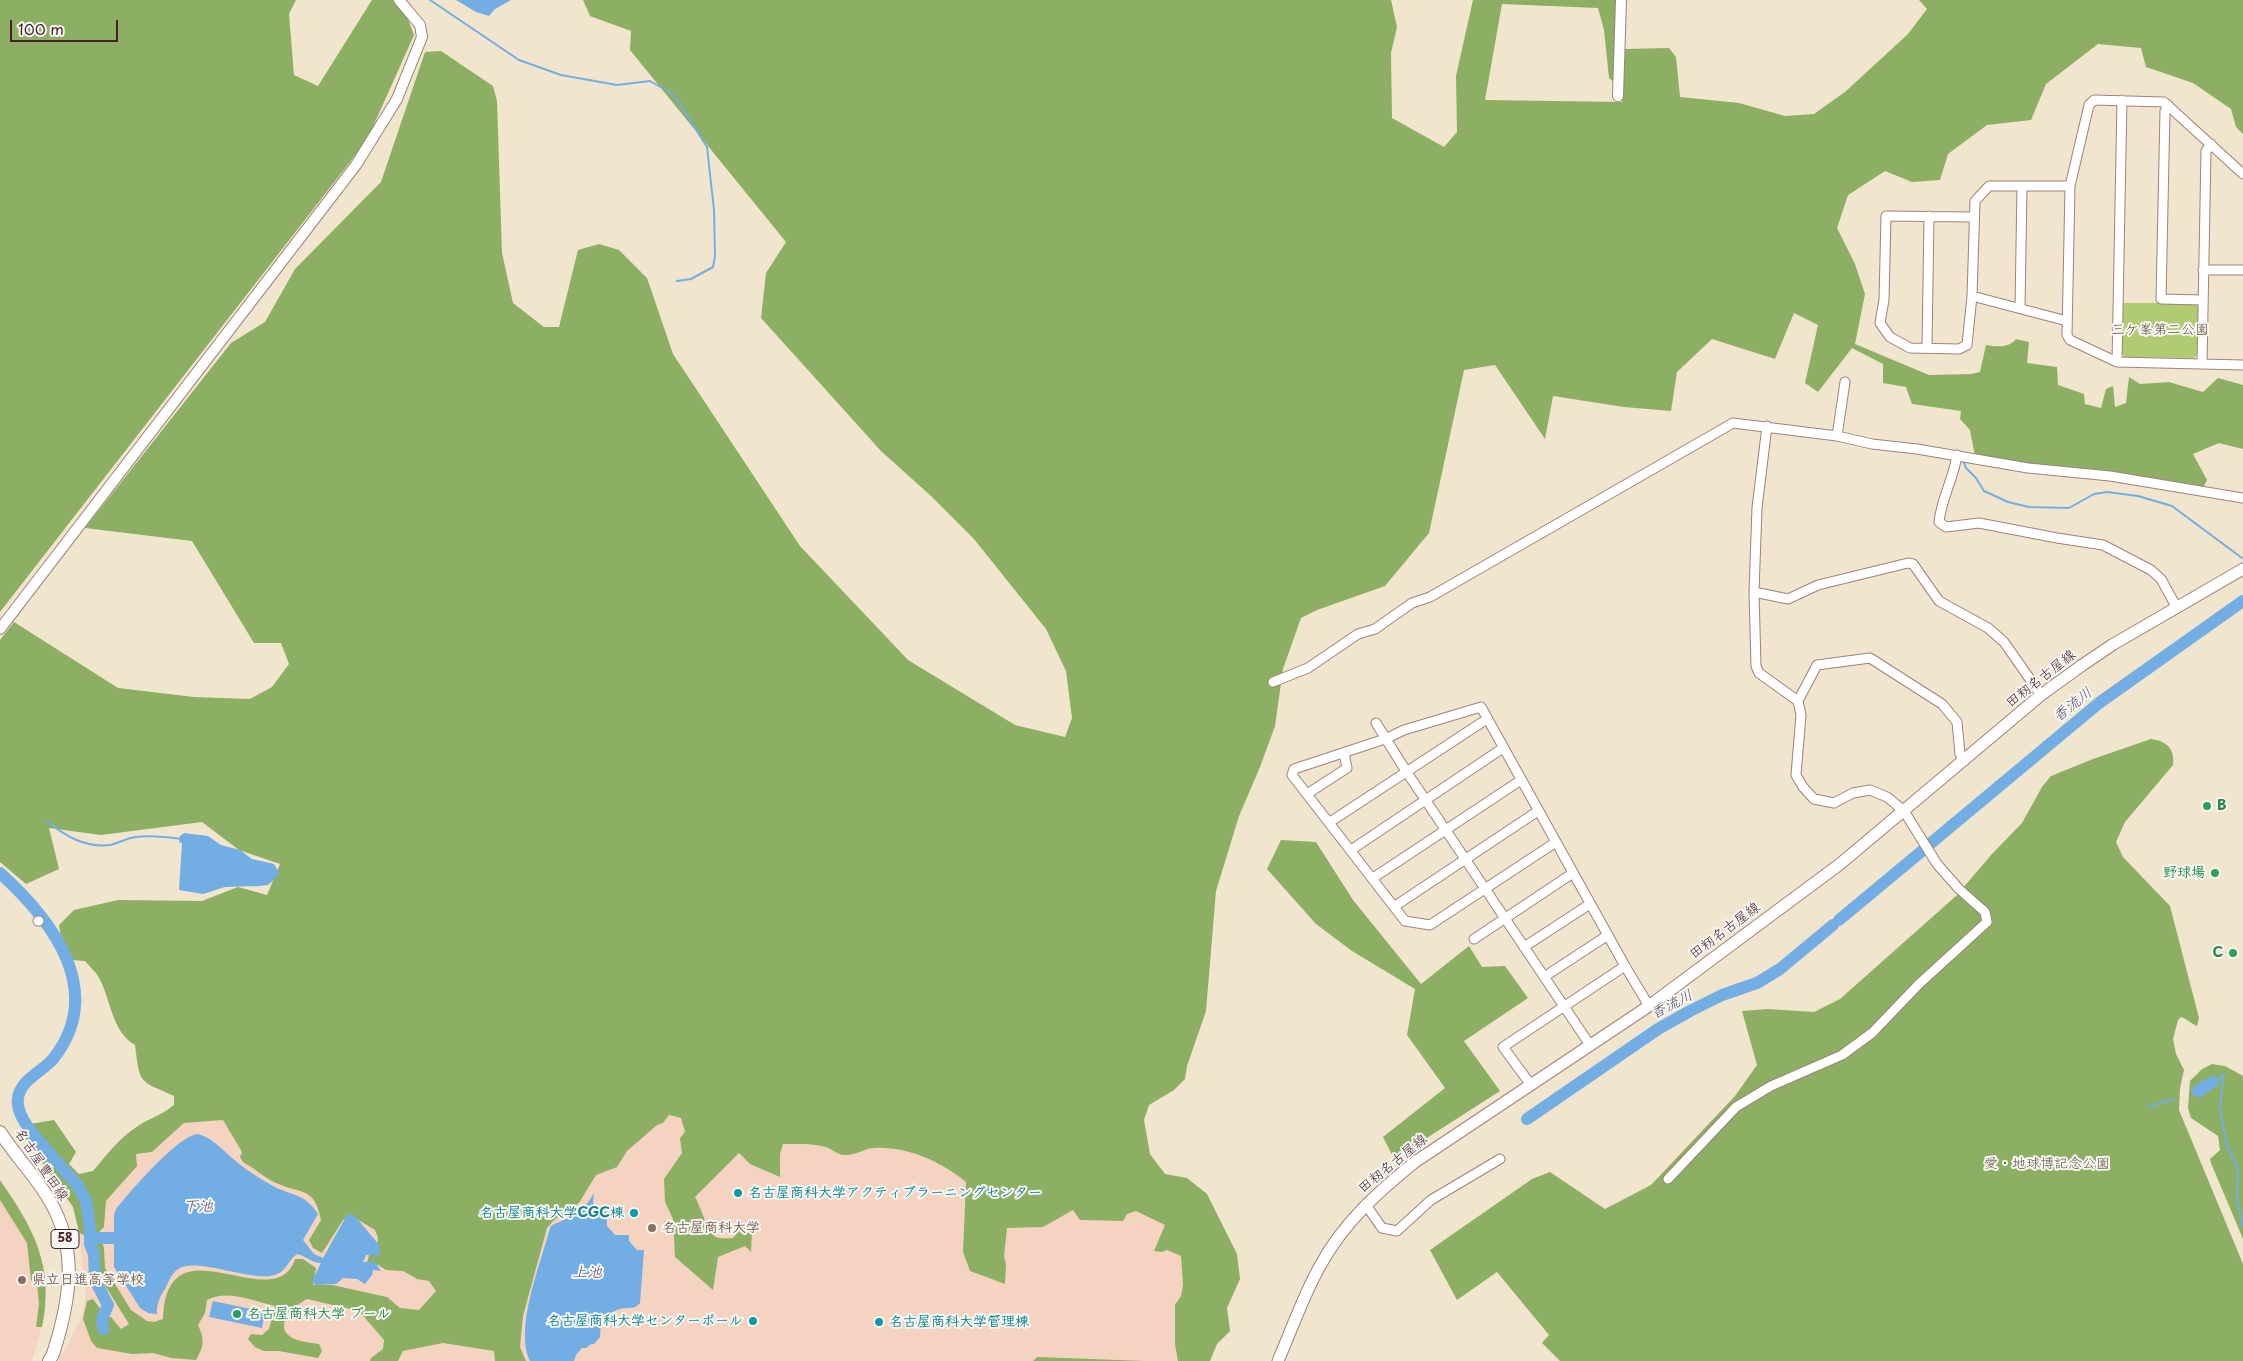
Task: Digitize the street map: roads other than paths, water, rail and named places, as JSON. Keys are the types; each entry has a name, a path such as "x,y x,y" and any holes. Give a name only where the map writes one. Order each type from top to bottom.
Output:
{"main road":[{"name":"田籾名古屋線","path":"1278,1361 1320,1265 1352,1219 1385,1186 1415,1162 1649,1006 1840,864 2041,695 2112,646 2243,569"},
{"name":"名古屋豊田線","path":"0,1132 49,1200 60,1222 68,1248 69,1277 66,1308 55,1348 49,1361"}],"street":[{"path":"0,629 350,173 376,134 397,99 422,37 420,25 399,0"},
{"path":"1618,96 1621,0"},
{"path":"2243,174 2164,102 2094,100 2090,104 2070,186 2067,321 2067,335 2070,340 2117,362 2243,365 2243,357"},
{"path":"2117,362 2122,100"},
{"path":"2168,105 2165,111 2161,299 2202,300"},
{"path":"2202,364 2206,151 2211,144"},
{"path":"1973,217 1886,216 1884,300 1880,323 1890,337 1910,348 1960,349 1967,345 1972,296 1975,201 1989,186 2070,186"},
{"path":"2020,308 2022,187"},
{"path":"1927,348 1929,216"},
{"path":"2203,270 2243,270"},
{"path":"1972,296 2067,321"},
{"path":"1837,436 1844,382"},
{"path":"1273,682 1308,668 1358,634 1375,629 1412,603 1430,597 1733,423 1837,436 1872,444 1957,455 2028,468 2110,476 2243,498"},
{"path":"1767,426 1757,508 1754,592 1756,666 1759,674 1798,702"},
{"path":"1957,455 1952,480 1940,514 1939,522 1946,527 1979,523 2103,545 2151,570 2161,579 2177,608"},
{"path":"1754,592 1788,598 1818,586 1860,574 1908,563 1912,564 1939,601 1988,628 2004,642 2041,695"},
{"path":"1668,1179 1736,1107 1771,1086 1842,1055 1872,1033 1919,984 1986,922 1985,912 1959,889 1937,864 1904,811 1887,797 1870,790 1853,793 1834,804 1814,799 1803,787 1796,775 1801,715 1798,702 1817,665 1870,658 1942,704 1958,722 1960,754 1964,761"},
{"path":"1556,842 1430,925 1405,921 1352,850 1292,775 1294,769 1385,739 1404,730 1481,707 1649,1006"},
{"path":"1330,822 1487,719"},
{"path":"1376,723 1406,771 1590,1045"},
{"path":"1352,850 1503,748"},
{"path":"1307,794 1347,768 1344,753"},
{"path":"1373,878 1521,780"},
{"path":"1395,906 1538,811"},
{"path":"1474,939 1573,873"},
{"path":"1524,947 1590,904"},
{"path":"1544,976 1608,936"},
{"path":"1530,1085 1503,1047 1625,966"},
{"path":"1366,1205 1382,1228 1396,1231 1431,1200 1500,1159"}],"water":[{"path":"456,0 511,0 495,9 489,16 476,12"},
{"path":"184,833 208,836 221,845 240,850 252,859 274,864 280,874 268,885 225,887 203,894 179,890 182,843 179,842 180,836"},
{"name":"下池","path":"198,1134 214,1142 238,1163 260,1178 273,1186 298,1196 313,1207 318,1214 303,1240 314,1254 323,1258 347,1215 355,1216 380,1246 379,1256 366,1255 363,1262 375,1262 381,1271 373,1270 372,1275 365,1284 357,1279 343,1278 336,1284 315,1285 312,1281 321,1263 297,1254 285,1268 275,1275 253,1275 200,1266 189,1266 177,1270 169,1280 159,1301 157,1314 148,1313 140,1308 114,1267 114,1215 116,1209 167,1154 189,1137"},
{"name":"上池","path":"594,1193 593,1203 602,1211 607,1212 607,1226 615,1235 629,1235 629,1241 637,1250 644,1250 640,1303 632,1308 615,1311 606,1317 601,1322 600,1337 594,1344 582,1348 574,1361 530,1361 526,1347 527,1314 535,1277 550,1228 552,1225 581,1210"},
{"name":"名古屋商科大学 プール","path":"213,1301 265,1312 262,1328 209,1317"}],"waterway":[{"path":"430,0 519,60 561,75 617,85 650,81 671,93 707,147 714,210 715,256 713,267 691,279 677,281"},
{"path":"1963,460 1966,468 1976,478 1984,491 2008,502 2029,507 2069,508 2094,494 2107,492 2138,496 2172,506 2242,558"},
{"name":"香流川","path":"1931,843 2099,703 2243,601"},
{"path":"47,821 68,836 92,845 110,845 129,838 142,836 182,839"},
{"name":"香流川","path":"1839,920 1922,851"},
{"path":"0,873 38,912 54,935 66,958 74,983 75,1008 68,1033 53,1059 23,1086 18,1098 18,1107 31,1132 78,1186 86,1201 90,1227 90,1244 94,1254 95,1280 108,1305 102,1319 103,1329"},
{"name":"香流川","path":"1527,1119 1658,1029 1722,995 1757,983 1780,969 1833,925"},
{"path":"2216,1080 2224,1074"},
{"path":"2223,1075 2220,1109 2226,1143 2238,1169 2237,1199 2243,1227"},
{"path":"2198,1091 2213,1082"},
{"path":"2148,1107 2174,1099"},
{"path":"90,1238 114,1238"}],"place":[{"name":"B","path":"2207,806"},
{"name":"野球場","path":"2215,873"},
{"name":"C","path":"2233,953"},
{"name":"名古屋商科大学アクティブラーニングセンター","path":"738,1193"},
{"name":"名古屋商科大学CGC棟","path":"634,1213"},
{"name":"名古屋商科大学","path":"652,1228"},
{"name":"県立日進高等学校","path":"22,1280"},
{"name":"名古屋商科大学 プール","path":"237,1314"},
{"name":"名古屋商科大学センターポール","path":"753,1321"},
{"name":"名古屋商科大学管理棟","path":"879,1322"}],"park label":[{"name":"三ケ峯第二公園","path":"2160,330"},
{"name":"愛・地球博記念公園","path":"2047,1164"}]}
